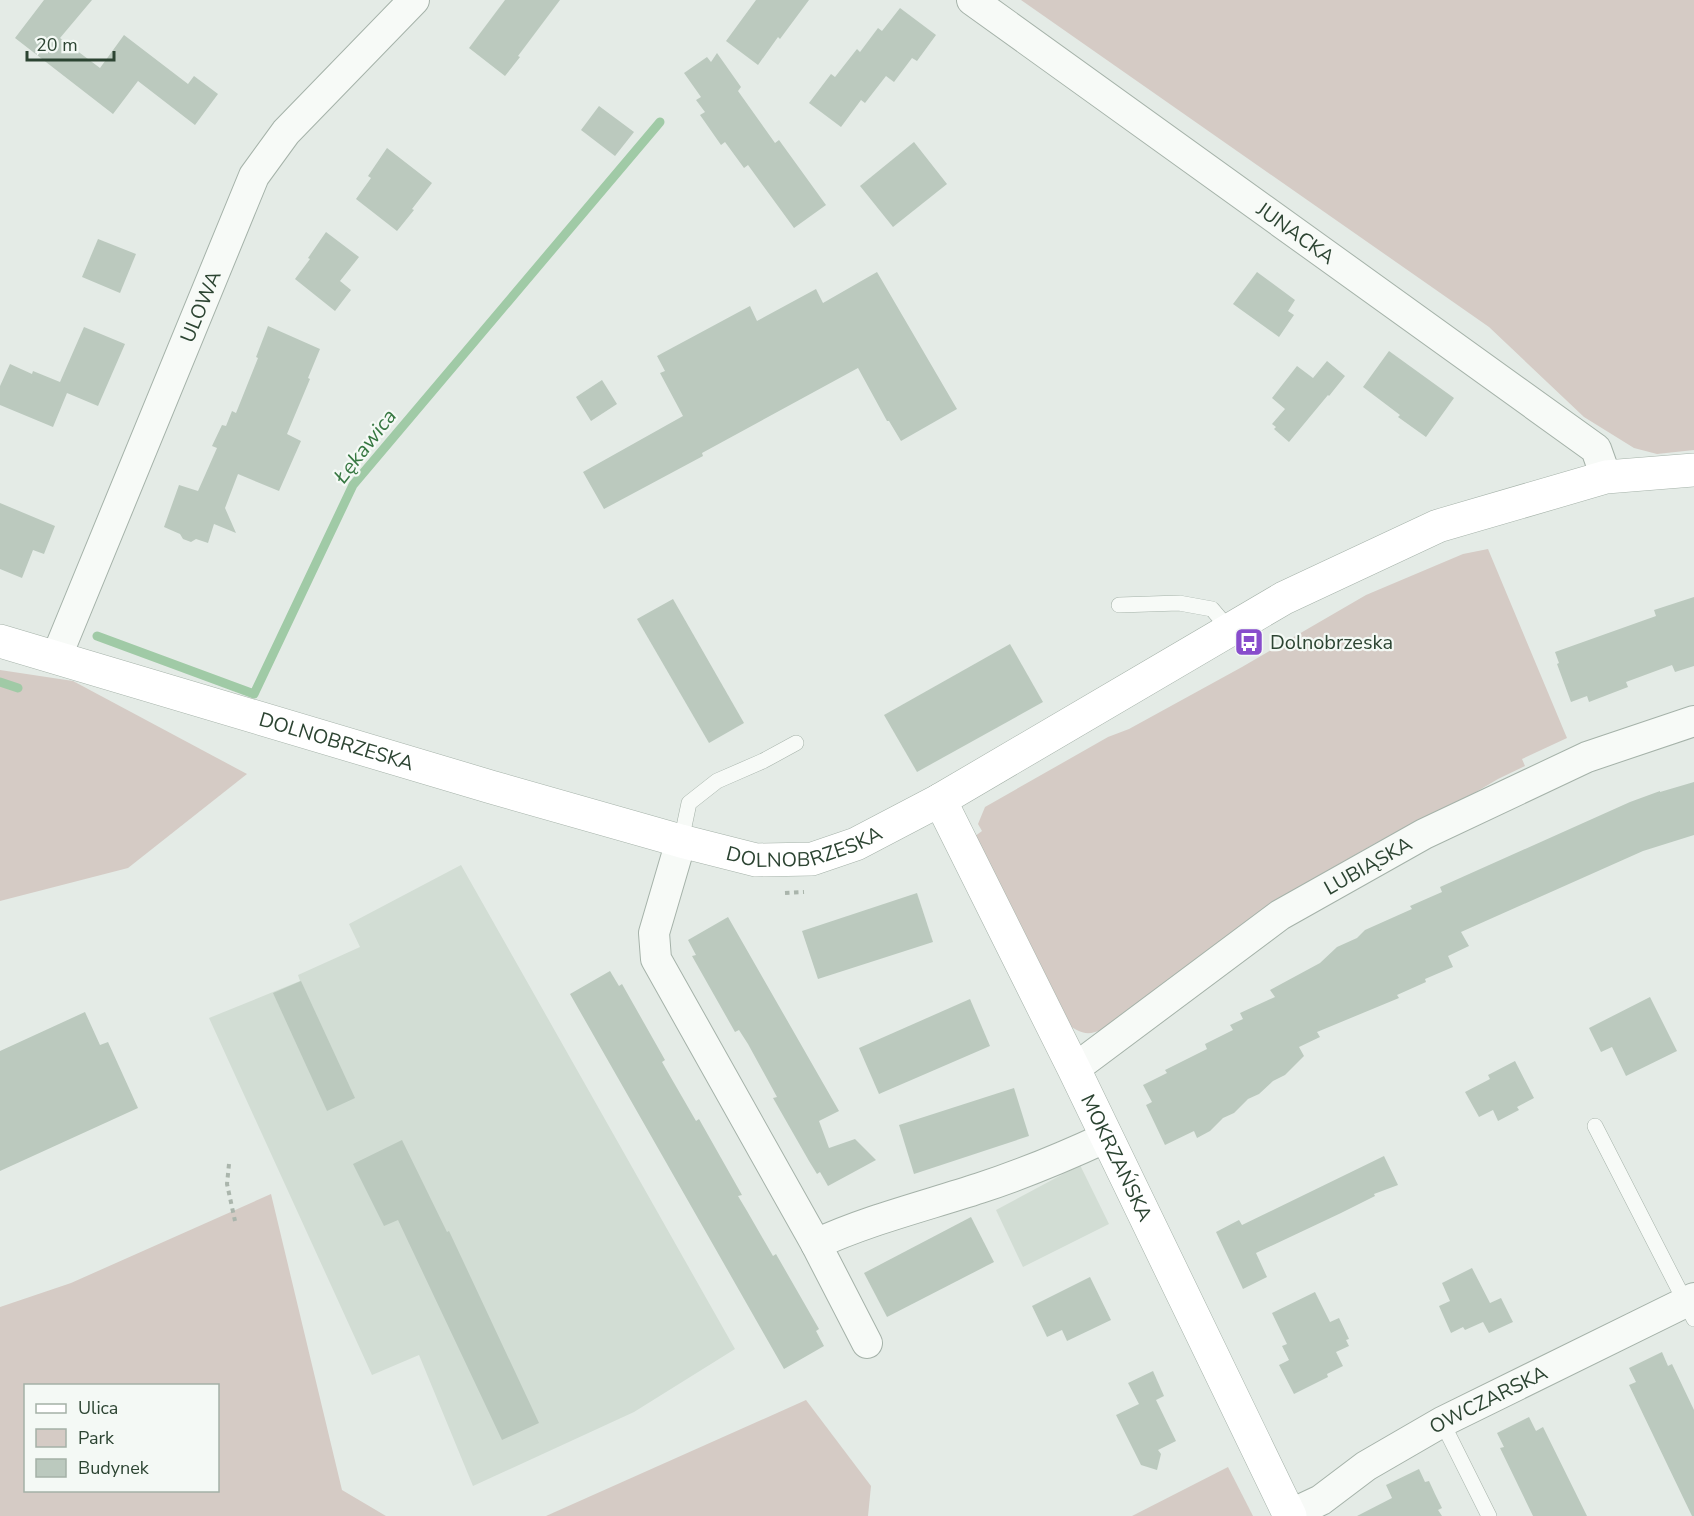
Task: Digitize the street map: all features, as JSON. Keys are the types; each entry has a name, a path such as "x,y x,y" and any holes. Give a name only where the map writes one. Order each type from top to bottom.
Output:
{"street":[{"name":"ULOWA","path":"56,658 254,176 286,132 414,0"},
{"name":"JUNACKA","path":"972,0 1596,449 1606,477"},
{"name":"DOLNOBRZESKA","path":"0,641 480,784 681,841 756,860 812,859 856,844 940,800 1284,598 1438,526 1606,477 1694,470"},
{"name":"LUBIĄSKA","path":"1074,1069 1280,915 1424,834 1587,757 1694,721"},
{"name":"MOKRZAŃSKA","path":"940,800 1074,1069 1290,1516"},
{"path":"681,841 654,933 656,959 816,1244 867,1343"},
{"path":"816,1244 844,1231 983,1187 1065,1156 1107,1137"},
{"name":"OWCZARSKA","path":"1290,1516 1321,1500 1366,1466 1442,1422 1691,1306"}],"lane":[{"path":"1119,605 1179,603 1212,609 1229,629"},
{"path":"681,841 689,803 717,781 763,761 796,743"},
{"path":"1595,1126 1691,1306"},
{"path":"1442,1422 1489,1516"}],"path":[{"path":"229,1164 227,1184 235,1221"}],"shaded area":[{"path":"461,865 735,1349 634,1412 473,1486 419,1355 372,1375 209,1018 300,981 298,975 360,947 349,924"},
{"path":"1080,1165 1109,1224 1023,1267 996,1210"}],"green space":[{"path":"1021,0 1694,0 1694,450 1657,454 1634,448 1584,417 1489,327"},
{"path":"1488,549 1567,738 1522,759 1525,766 1454,805 1374,844 1287,894 1104,1029 1085,1033 1067,1024 971,839 982,831 978,824 985,807 1108,737 1129,729 1242,667 1366,595 1463,554"},
{"path":"0,670 73,681 247,774 128,868 0,901"},
{"path":"271,1194 342,1490 386,1516 0,1516 0,1307 71,1283"},
{"path":"806,1400 871,1486 868,1516 546,1516"},
{"path":"1228,1467 1253,1516 1132,1516"}],"building":[{"path":"44,0 92,0 60,38 100,68 124,35 188,84 194,76 218,94 195,125 138,81 113,114 15,38"},
{"path":"505,0 560,0 505,76 469,48"},
{"path":"756,0 809,0 758,65 726,41"},
{"path":"900,8 936,35 917,61 912,58 894,82 886,76 865,103 861,100 841,127 809,103 831,74 835,77 857,49 860,52 878,28 882,31"},
{"path":"717,53 741,87 738,91 775,143 779,140 826,205 794,228 748,165 744,168 725,142 721,145 700,115 705,112 696,100 701,97 684,73 707,57 711,62"},
{"path":"599,106 634,132 615,156 581,130"},
{"path":"914,142 947,184 893,227 860,186"},
{"path":"387,148 432,183 397,231 356,199 371,178 368,176"},
{"path":"326,232 359,257 340,281 351,290 335,311 295,279"},
{"path":"98,239 136,254 120,293 82,277"},
{"path":"877,272 957,409 901,441 887,421 858,368 604,509 583,472 683,416 660,373 665,371 657,356 750,306 757,321 816,289 823,303"},
{"path":"1257,272 1295,300 1288,311 1294,315 1279,337 1233,304"},
{"path":"268,326 320,349 287,434 301,441 279,491 238,474 225,508 236,533 214,524 208,543 196,539 191,542 183,539 180,534 164,527 179,485 198,491 217,448 212,446 222,425 226,426 232,411 236,413"},
{"path":"84,327 125,344 98,406 67,393 53,427 0,405 0,386 10,364 32,374 33,371 60,382"},
{"path":"1389,351 1454,398 1426,437 1363,387"},
{"path":"1327,361 1345,376 1289,442 1274,429 1276,427 1272,424 1285,409 1272,398 1297,366 1313,378"},
{"path":"602,380 617,404 591,421 576,397"},
{"path":"0,503 55,526 44,554 33,550 22,578 0,569"},
{"path":"1694,597 1694,666 1675,672 1672,665 1626,682 1628,687 1589,702 1587,696 1571,702 1555,652 1656,616 1654,610"},
{"path":"673,599 744,723 709,743 637,619"},
{"path":"1010,644 1043,702 917,772 884,715"},
{"path":"1694,782 1694,835 1643,851 1461,932 1469,946 1448,956 1453,967 1397,995 1399,998 1317,1032 1320,1037 1299,1047 1304,1056 1285,1075 1248,1099 1210,1131 1197,1138 1194,1131 1165,1145 1146,1105 1152,1102 1143,1085 1167,1073 1165,1070 1207,1049 1205,1044 1233,1030 1230,1025 1243,1019 1240,1013 1275,997 1270,990 1320,963 1337,947 1357,938 1365,930 1412,909 1410,906 1442,892 1440,887 1630,802"},
{"path":"917,893 933,942 818,979 802,931"},
{"path":"728,917 839,1111 819,1121 829,1148 855,1139 876,1160 828,1186 820,1172 817,1174 809,1161 773,1098 777,1097 748,1044 739,1030 735,1032 692,956 696,955 688,940"},
{"path":"610,971 619,986 622,984 665,1060 662,1062 696,1121 699,1119 742,1195 738,1196 773,1256 776,1254 819,1329 816,1331 824,1346 784,1369 570,994"},
{"path":"301,981 355,1098 327,1111 273,993"},
{"path":"1650,997 1677,1051 1626,1076 1612,1047 1601,1052 1589,1028"},
{"path":"970,999 990,1046 879,1094 859,1048"},
{"path":"85,1012 100,1045 108,1042 138,1108 0,1171 0,1051"},
{"path":"1515,1061 1534,1098 1517,1107 1519,1110 1498,1121 1493,1110 1479,1117 1465,1092 1490,1079 1488,1075"},
{"path":"1014,1088 1029,1136 914,1174 899,1125"},
{"path":"402,1140 447,1232 449,1231 539,1423 502,1440 398,1220 384,1226 353,1164"},
{"path":"1384,1156 1398,1185 1374,1194 1375,1196 1341,1213 1256,1253 1267,1277 1243,1289 1216,1232 1239,1220 1242,1225"},
{"path":"971,1217 994,1262 887,1317 864,1273"},
{"path":"1472,1268 1490,1303 1501,1298 1513,1322 1489,1333 1483,1322 1451,1333 1439,1306 1450,1301 1442,1283"},
{"path":"1090,1277 1111,1320 1067,1341 1062,1330 1047,1337 1032,1306"},
{"path":"1315,1292 1330,1322 1339,1318 1349,1339 1346,1340 1349,1346 1336,1352 1343,1366 1327,1374 1328,1377 1294,1394 1279,1365 1289,1360 1282,1346 1287,1344 1272,1313"},
{"path":"1662,1352 1668,1366 1672,1364 1694,1410 1694,1516 1629,1385 1636,1382 1629,1368"},
{"path":"1153,1371 1164,1396 1156,1400 1176,1441 1158,1450 1161,1454 1157,1470 1141,1465 1116,1415 1139,1404 1128,1383"},
{"path":"1529,1417 1536,1431 1543,1427 1587,1516 1533,1516 1500,1448 1504,1447 1497,1433"},
{"path":"1419,1469 1425,1482 1429,1481 1442,1508 1438,1510 1442,1516 1357,1516 1392,1498 1386,1485"}],"waterway":[{"name":"Łękawica","path":"97,636 254,694 353,485 660,122"},
{"name":"Łękawica","path":"0,682 18,688"}],"place":[{"name":"Dolnobrzeska","path":"1249,642"}]}
